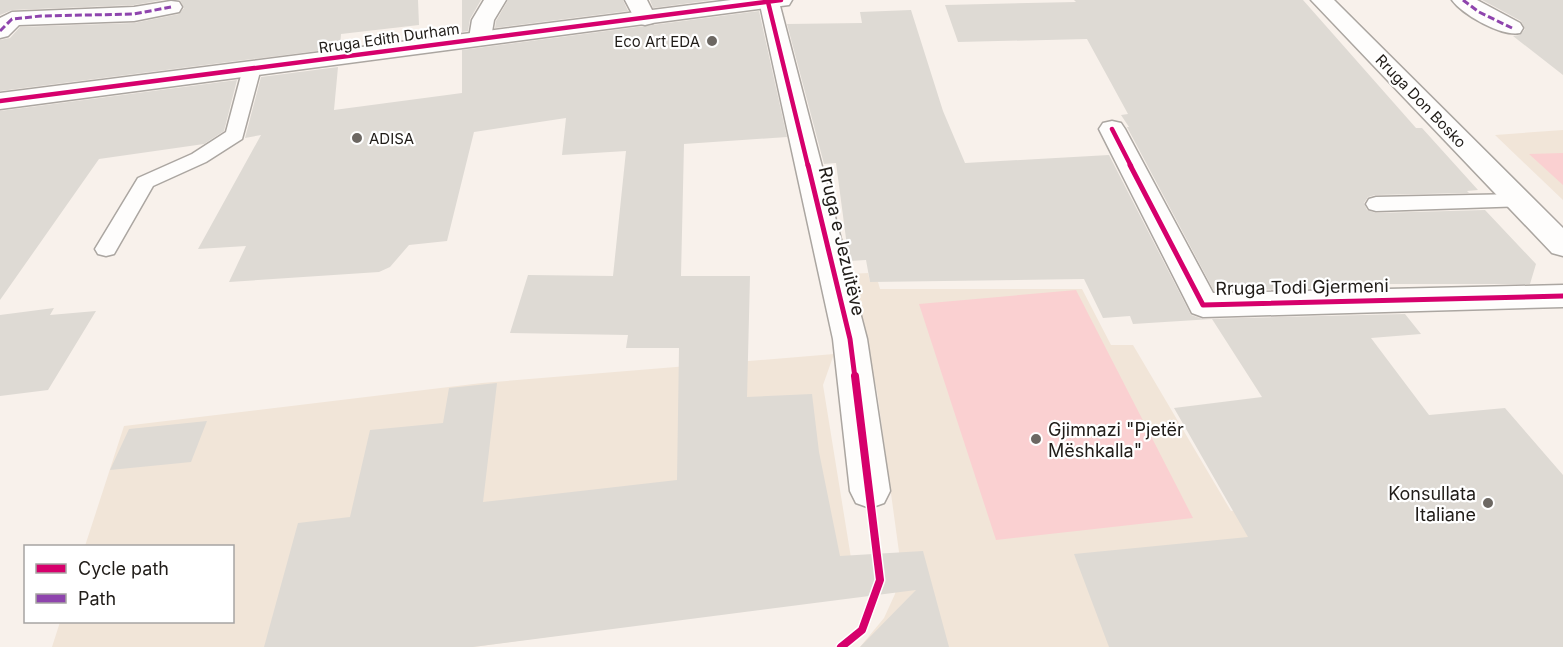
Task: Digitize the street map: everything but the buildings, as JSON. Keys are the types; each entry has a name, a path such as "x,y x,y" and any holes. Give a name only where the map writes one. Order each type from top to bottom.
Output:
{"street":[{"path":"480,38 483,20 495,0"},
{"name":"Rruga Don Bosko","path":"1322,0 1563,246"},
{"path":"1463,0 1479,12 1512,28"},
{"name":"Rruga Edith Durham","path":"0,101 480,38 641,9 774,1"},
{"name":"Rruga e Jezuitëve","path":"774,1 850,339 870,491"},
{"path":"0,32 12,19 41,16 134,14 171,7"},
{"name":"Rruga Todi Gjermeni","path":"1112,129 1203,305 1563,296"}],"lane":[{"path":"106,249 145,182 199,158 235,135 252,68"},
{"path":"1376,204 1519,201"}],"shaded area":[{"path":"1563,130 1563,200 1495,135"},
{"path":"1563,153 1563,185 1529,154"},
{"name":"Gjimnazi \"Pjetër Mëshkalla\"","path":"868,273 870,282 878,282 880,289 1082,289 1111,345 1133,345 1231,511 1374,487 1484,647 860,647 884,618 895,594 900,572 877,391 849,274"},
{"path":"1076,290 1193,518 996,540 919,304"},
{"path":"834,354 823,385 857,595 473,647 52,647 60,623 234,623 234,545 85,545 124,426 482,383"}],"marked path":[{"path":"1463,0 1479,12 1512,28"},
{"path":"0,31 12,19 41,16 134,14 171,7"}],"cycle path":[{"path":"0,101 781,0"},
{"path":"768,2 850,339 870,491 880,580 862,630 841,647"},
{"path":"1112,129 1203,305 1563,296"}],"place":[{"name":"Eco Art EDA","path":"712,41"},
{"name":"ADISA","path":"357,138"},
{"name":"Gjimnazi \"Pjetër Mëshkalla\"","path":"1036,439"},
{"name":"Konsullata Italiane","path":"1488,503"}]}
